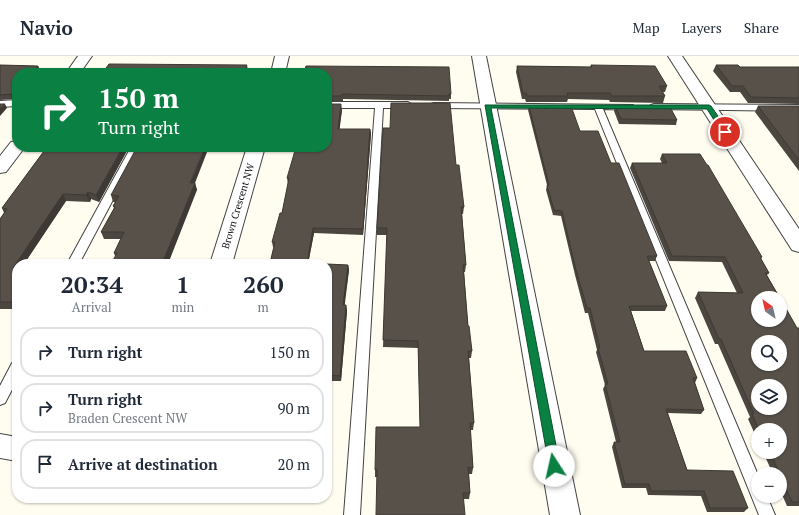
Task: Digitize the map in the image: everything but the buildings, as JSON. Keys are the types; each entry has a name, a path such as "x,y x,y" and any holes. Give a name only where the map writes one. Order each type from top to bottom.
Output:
{"street":[{"path":"77,68 85,56"},
{"path":"279,68 282,56"},
{"path":"479,56 565,515"},
{"path":"675,56 799,245"},
{"path":"0,168 12,152"},
{"name":"Brown Crescent NW","path":"222,259 255,152"},
{"path":"0,446 12,448"}],"lane":[{"path":"0,104 12,104"},
{"path":"332,105 799,108"},
{"path":"352,515 378,105"},
{"path":"598,107 751,478"},
{"path":"76,259 133,152"},
{"path":"0,399 12,376"},
{"path":"762,503 767,515"}],"route":[{"path":"554,466 488,106 709,107 725,132"}]}
